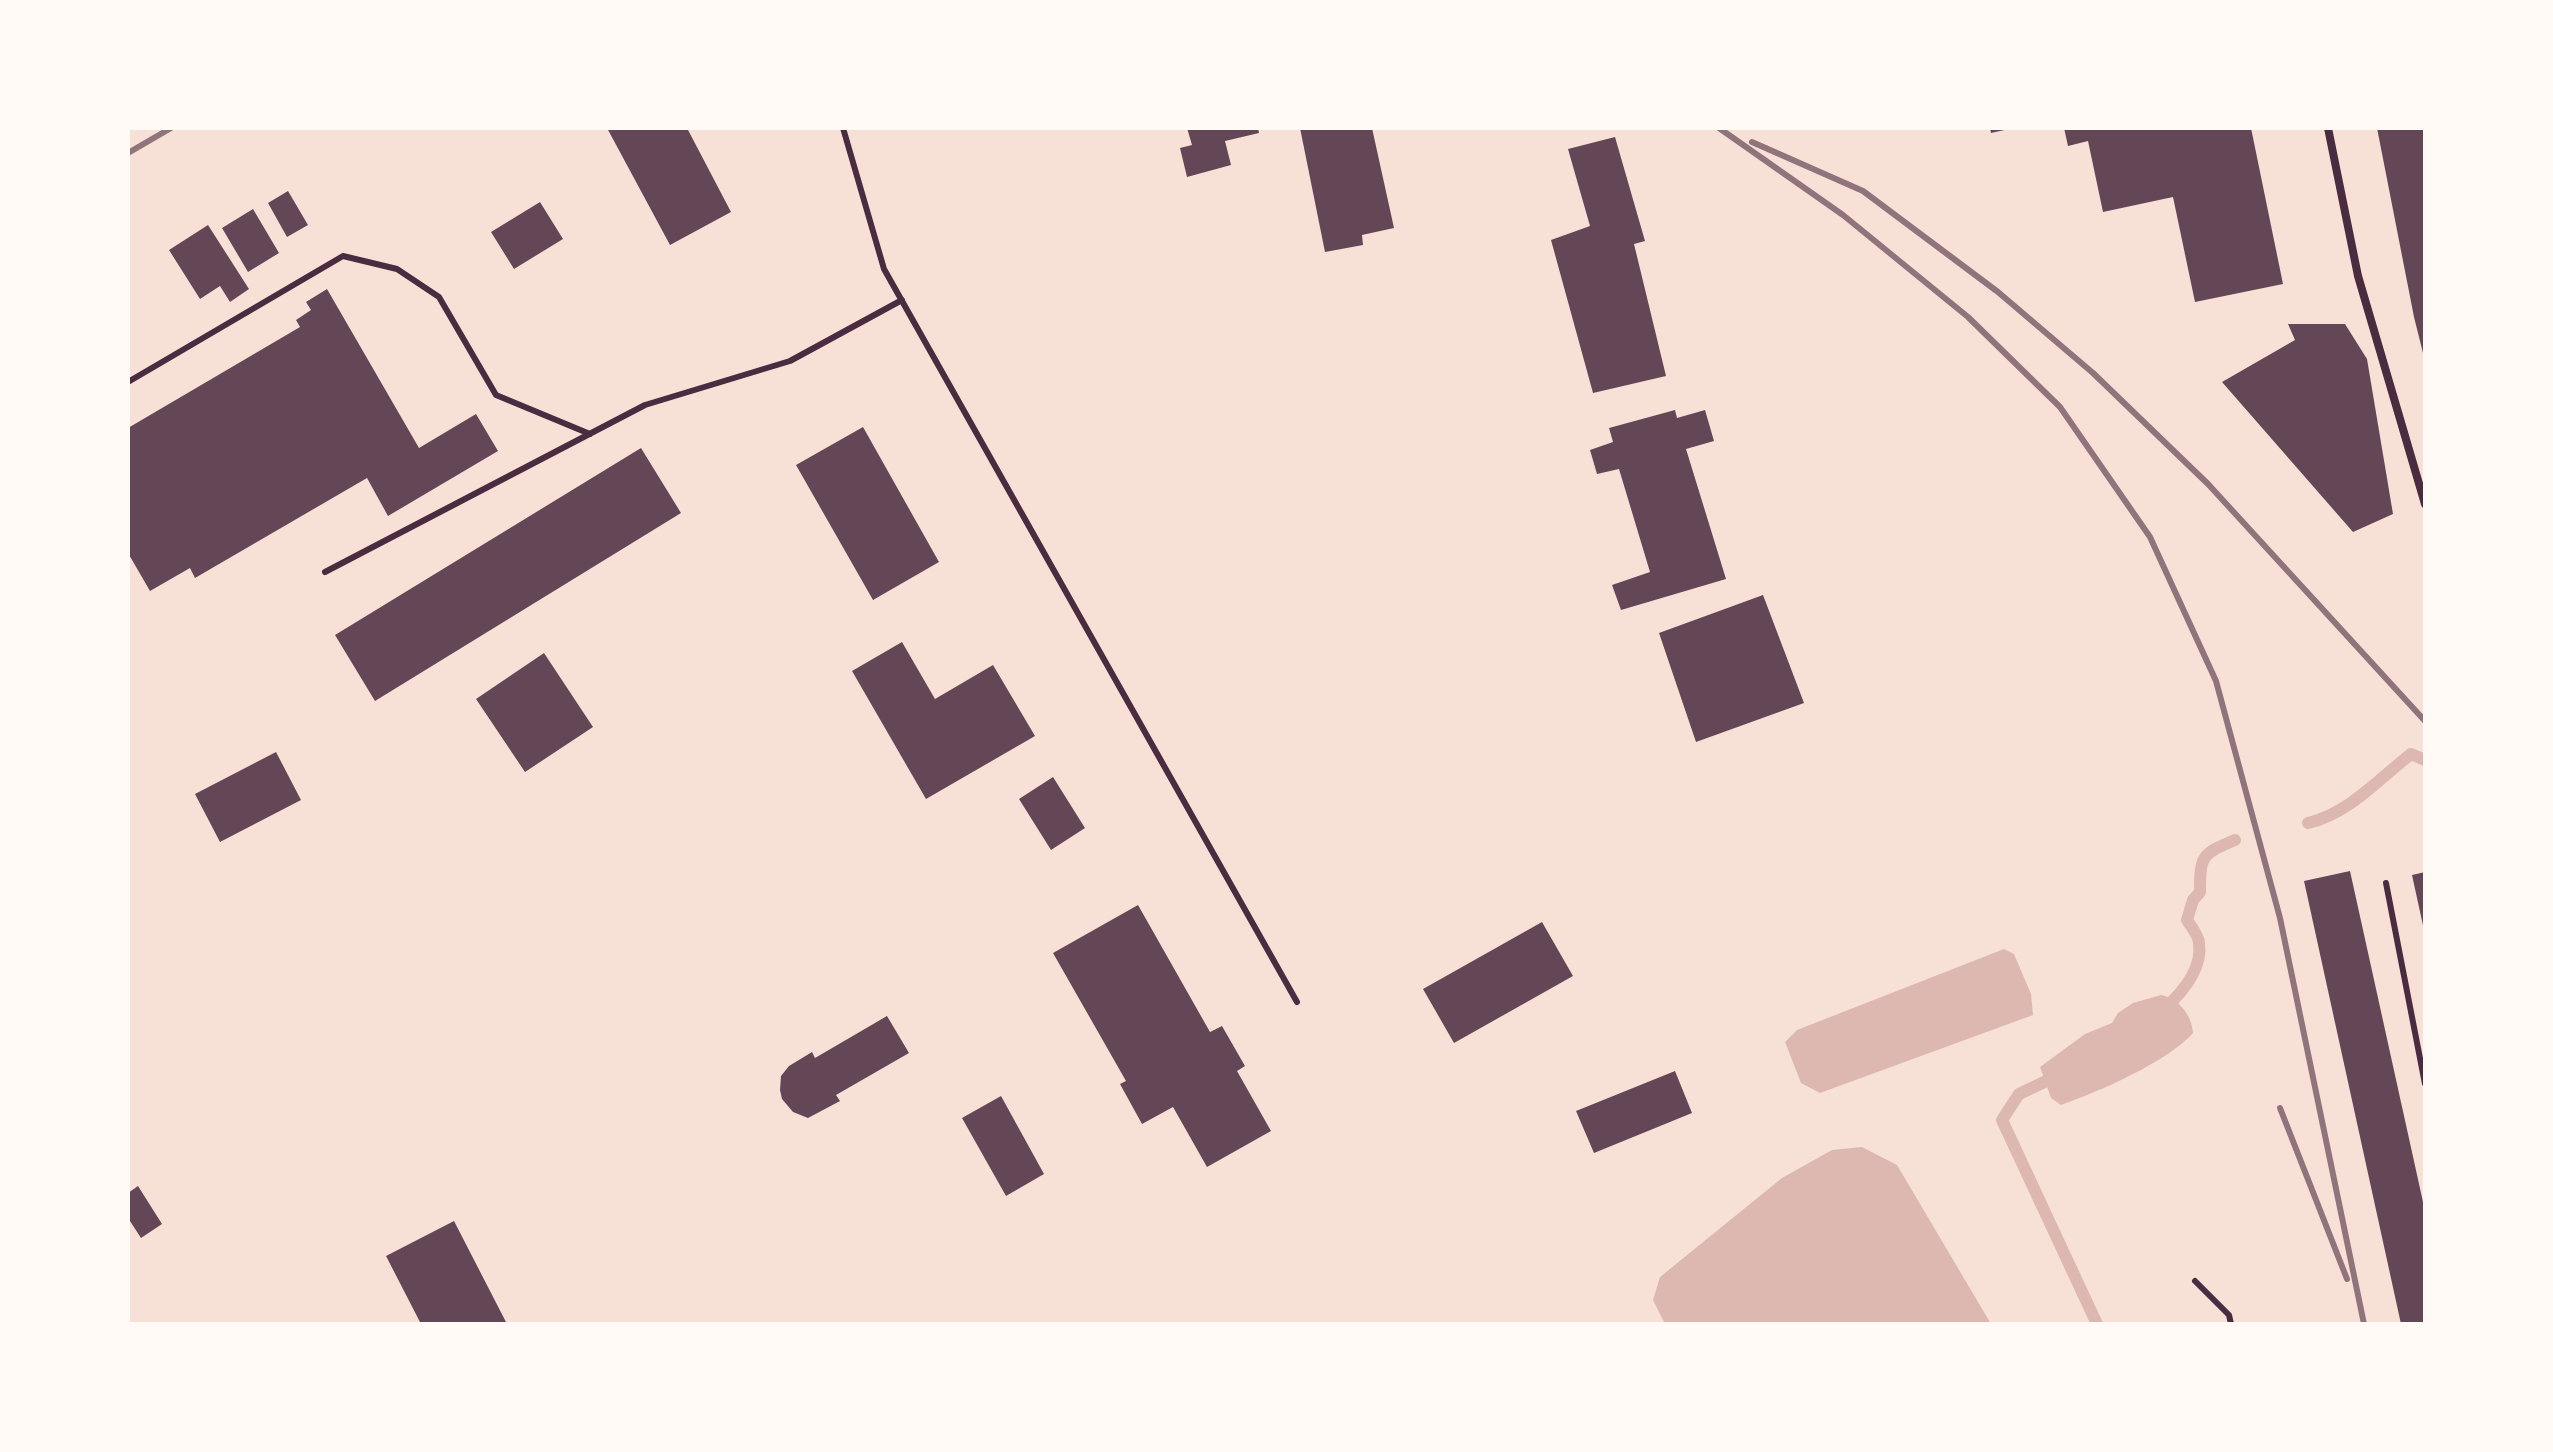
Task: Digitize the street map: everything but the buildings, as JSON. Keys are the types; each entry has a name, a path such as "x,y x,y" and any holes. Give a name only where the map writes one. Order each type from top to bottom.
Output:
{"street":[{"path":"2328,128 2358,276 2425,504"}],"lane":[{"path":"843,128 884,269 1297,1002"},
{"path":"128,382 343,256 397,269 439,297 496,395 590,434"},
{"path":"325,572 645,405 790,361 902,300"},
{"path":"2386,883 2425,1084"},
{"path":"2195,1281 2229,1315 2231,1324"}],"shaded area":[{"path":"2004,949 2014,954 2031,994 2033,1015 1820,1093 1801,1083 1785,1042 1797,1030"},
{"path":"2161,995 2178,1004 2187,1014 2193,1033 2167,1055 2094,1092 2061,1105 2051,1098 2040,1067 2085,1034 2112,1023 2118,1013 2133,1003"},
{"path":"1862,1147 1897,1165 1991,1324 1665,1324 1653,1300 1660,1277 1782,1178 1832,1150"}],"waterway":[{"path":"2308,823 2350,804 2411,754 2425,760"},
{"path":"2163,1010 2183,989 2198,963 2199,940 2187,920 2193,900 2200,892 2202,863 2209,853 2235,840"},
{"path":"2059,1075 2019,1094 2002,1120 2097,1324"}],"railway":[{"path":"128,153 171,128"},
{"path":"1719,128 1843,215 1968,317 2060,407 2150,537 2216,681 2280,918 2364,1324"},
{"path":"1752,142 1863,191 1998,292 2093,373 2208,484 2425,721"},
{"path":"2280,1108 2347,1279"}]}
